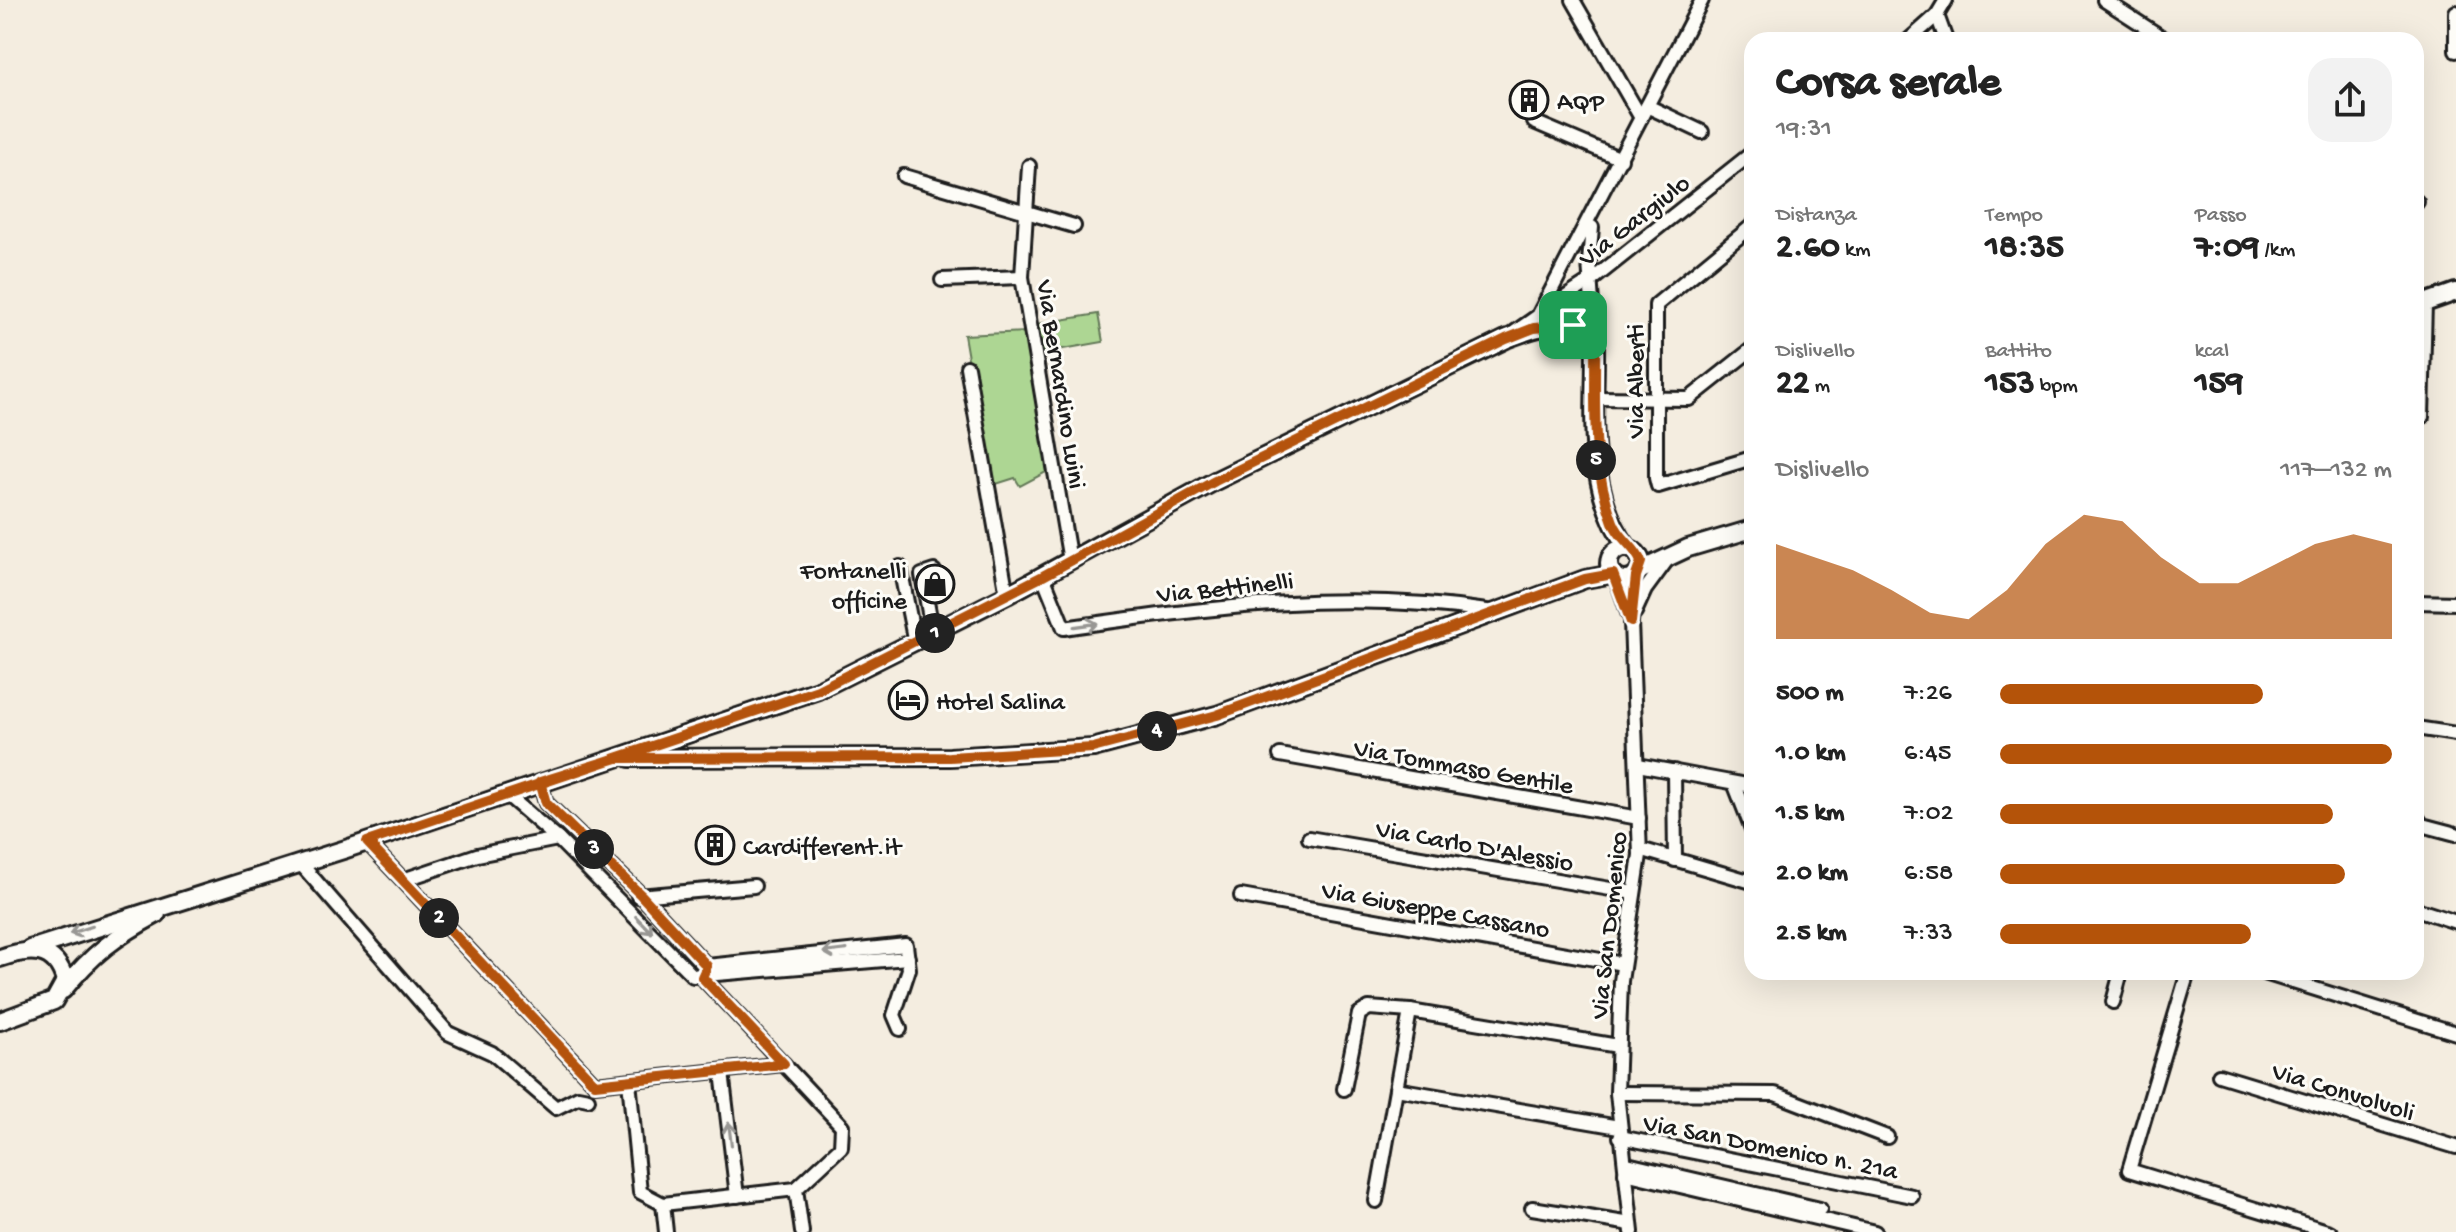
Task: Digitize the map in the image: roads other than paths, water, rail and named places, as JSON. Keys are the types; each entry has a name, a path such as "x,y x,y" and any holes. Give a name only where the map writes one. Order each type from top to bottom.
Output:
{"main road":[{"path":"2424,304 2456,292"},
{"path":"0,958 367,842 818,690 933,634 1215,481 1534,328 1573,325 1595,343 1594,454 1615,527 1640,557 1637,574"},
{"path":"617,758 950,757 1093,748 1217,715 1585,579 1614,576 1626,580 1688,548 1744,531"},
{"path":"1614,576 1609,565 1611,556 1618,549 1688,548"},
{"path":"690,733 688,746 699,758"},
{"path":"0,1021 42,1008 63,990 91,956 118,935 183,900"},
{"path":"30,949 41,951 58,962 65,981 63,990"}],"street":[{"path":"1573,0 1644,112 1702,132"},
{"path":"1538,316 1597,208 1702,0"},
{"path":"1918,32 1937,15 1946,0"},
{"path":"2104,0 2154,32"},
{"path":"2456,12 2456,51"},
{"path":"1937,15 1943,32"},
{"path":"1534,122 1621,159"},
{"name":"Via Gargiulo","path":"1506,339 1592,280 1744,159"},
{"name":"Via Bernardino Luini","path":"1029,166 1022,277 1070,561"},
{"path":"904,176 1074,226"},
{"path":"1595,343 1589,239 1597,208"},
{"name":"Via Alberti","path":"1744,233 1656,305 1658,486 1744,460"},
{"path":"942,280 1022,277"},
{"path":"1594,398 1689,399 1744,355"},
{"path":"967,367 1007,595"},
{"path":"1631,622 1645,590 1670,557"},
{"path":"900,567 915,643"},
{"path":"933,634 922,575 934,571"},
{"name":"Via San Domenico","path":"1632,1228 1617,1093 1623,964 1640,849 1631,622 1637,574"},
{"name":"Via Bettinelli","path":"1043,576 1064,628 1196,609 1338,601 1448,605 1496,612"},
{"name":"Via San Domenico","path":"1614,576 1631,622"},
{"path":"2424,602 2456,603"},
{"path":"1448,605 1459,626"},
{"path":"2424,729 2456,734"},
{"name":"Via Tommaso Gentile","path":"1280,755 1639,818"},
{"path":"1638,765 1744,785"},
{"path":"1674,771 1675,860"},
{"path":"540,782 546,803 641,895 784,1064 842,1126 841,1147 796,1189 663,1204 640,1192 629,1081"},
{"path":"1734,783 1744,809"},
{"path":"506,794 618,897 693,976 704,971 908,954 909,969 894,1015 900,1029"},
{"path":"2424,826 2456,834"},
{"name":"Via Carlo D'Alessio","path":"1309,838 1634,893"},
{"path":"403,880 477,855 558,839"},
{"path":"367,842 595,1084 784,1064"},
{"path":"1640,849 1744,880"},
{"path":"300,863 448,1033 492,1053 556,1108 578,1097 588,1099"},
{"path":"618,897 754,886"},
{"name":"Via Giuseppe Cassano","path":"1241,896 1623,964"},
{"path":"2424,912 2456,922"},
{"path":"2113,1002 2119,980"},
{"path":"2186,980 2129,1170 2330,1232"},
{"path":"2287,980 2456,1033"},
{"path":"1344,1089 1359,1014 1369,1008 1410,1011 1618,1046"},
{"path":"1376,1201 1410,1011"},
{"path":"722,1072 737,1196"},
{"name":"Via Convolvoli","path":"2219,1075 2456,1147"},
{"name":"Via San Domenico n. 21a","path":"1396,1089 1619,1132 1912,1196"},
{"path":"1617,1093 1775,1094 1887,1137"},
{"path":"1624,1168 1820,1209"},
{"path":"1624,1168 1875,1232"},
{"path":"796,1189 802,1232"},
{"path":"663,1204 666,1232"},
{"path":"1532,1208 1632,1228"}],"place":[{"name":"AQP","path":"1529,100"},
{"name":"Fontanelli officine","path":"935,584"},
{"name":"Hotel Salina","path":"908,700"},
{"name":"Cardifferent.it","path":"715,845"}]}
